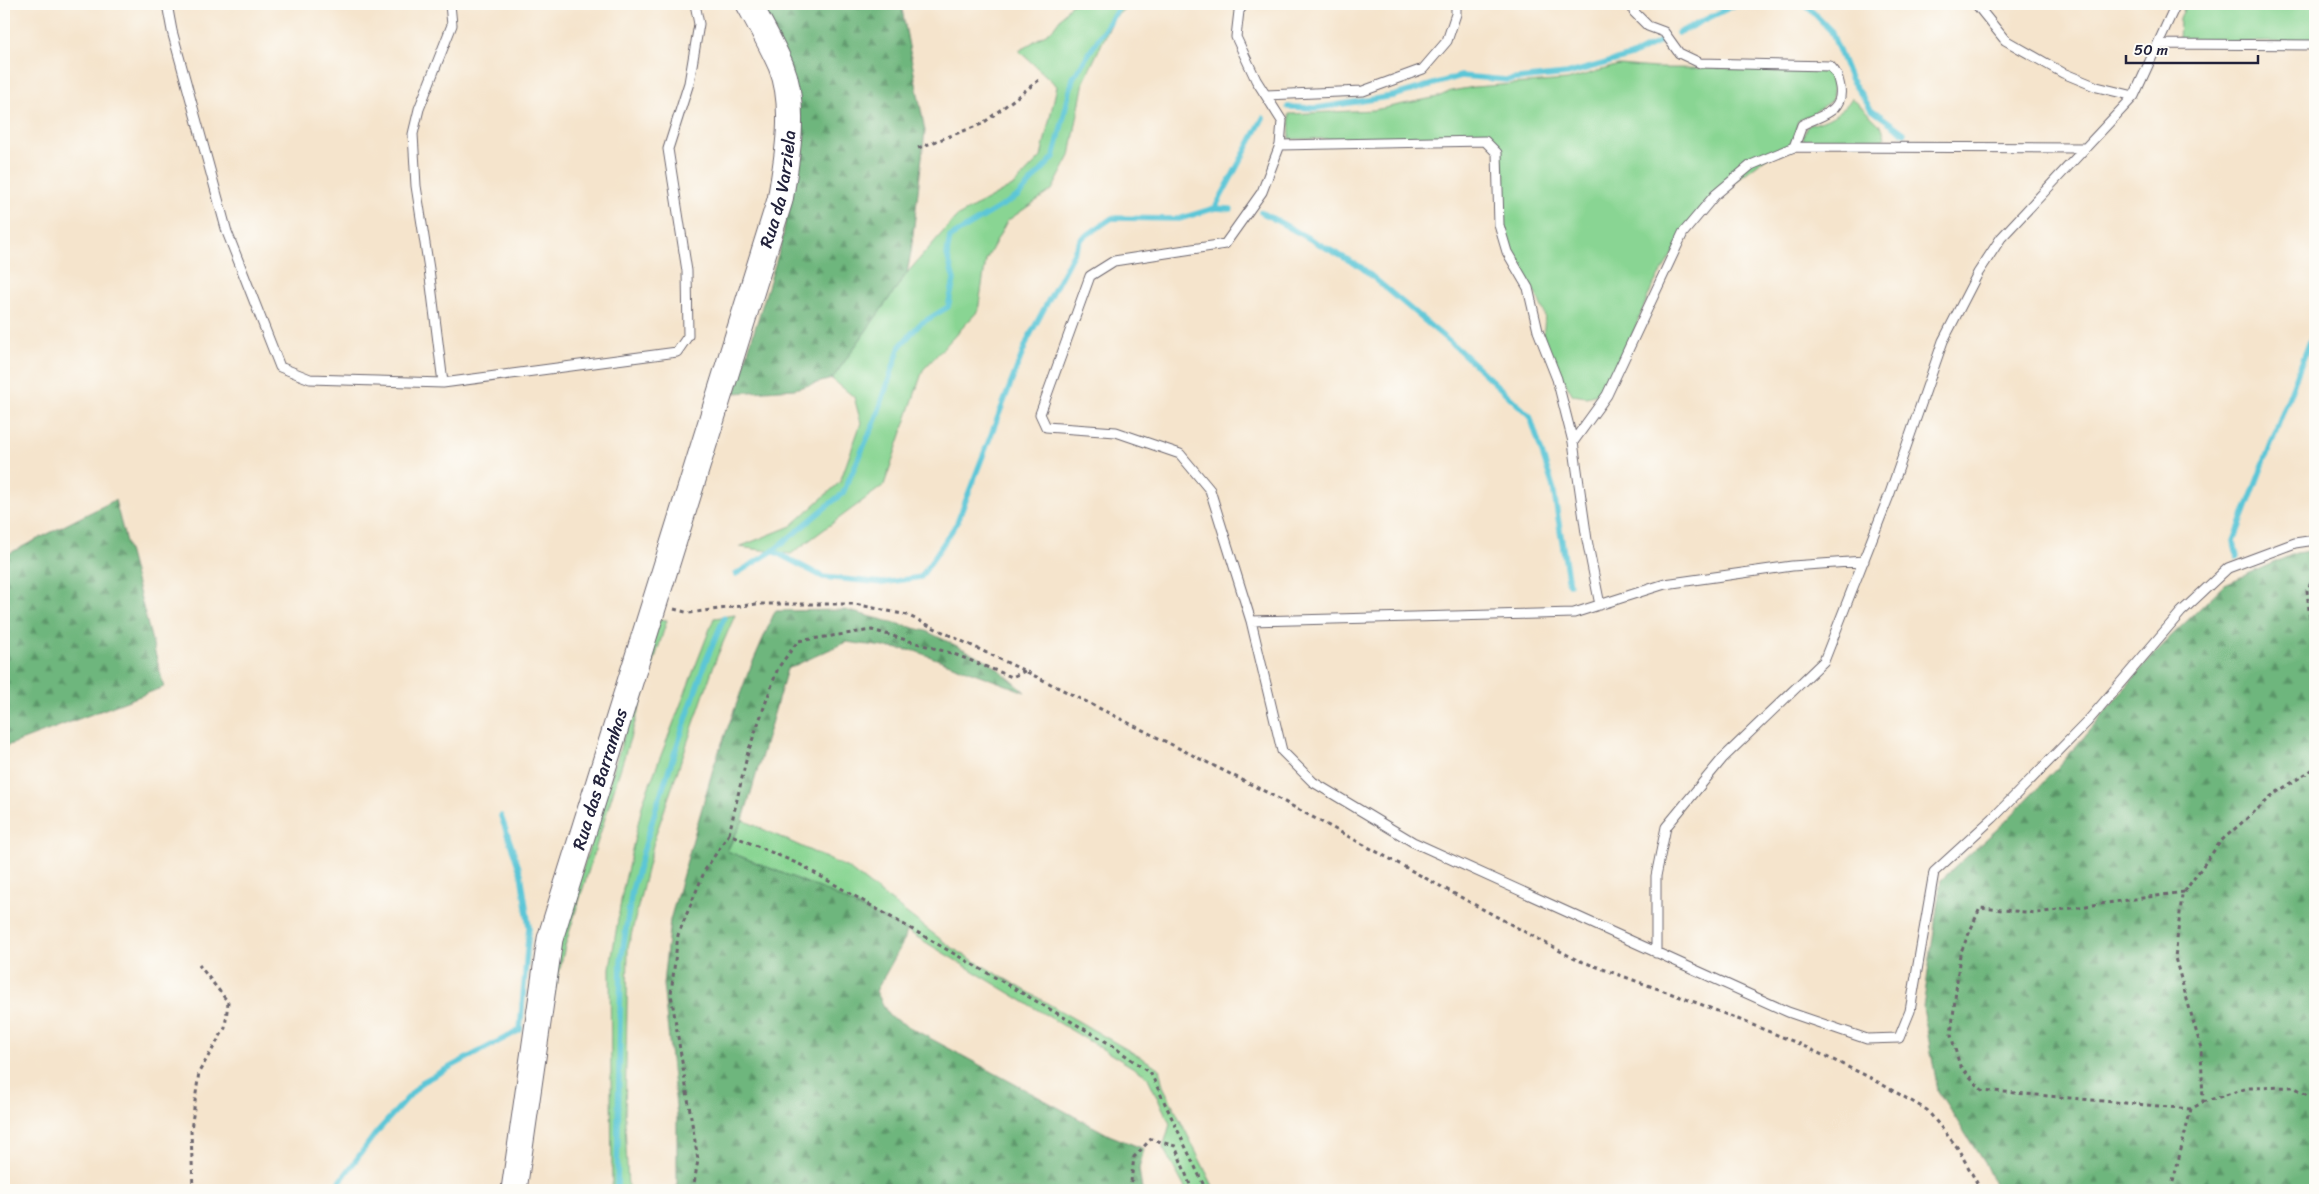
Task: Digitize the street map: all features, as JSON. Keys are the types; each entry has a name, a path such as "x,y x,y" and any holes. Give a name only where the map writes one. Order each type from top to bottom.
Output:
{"main road":[{"name":"Rua da Varziela","path":"726,378 780,200 787,160 788,97 782,68 749,4"},
{"name":"Rua das Barranhas","path":"514,1190 550,939 726,378"}],"lane":[{"path":"167,4 172,31 228,232 280,368 310,379 443,383 677,352 688,336 687,271 668,149 689,83 699,24 694,4"},
{"path":"443,383 429,269 416,186 413,134 419,109 452,25 450,4"},
{"path":"1244,4 1239,11 1236,37 1256,80 1282,121 1280,145 1262,192 1225,244 1114,261 1090,276 1040,414 1046,428 1116,432 1180,454 1210,490 1251,621 1282,751 1312,782 1413,842 1788,1012 1866,1039 1899,1038 1910,1011 1934,872 1993,818 2087,722 2181,612 2228,568 2294,543 2315,540"},
{"path":"1266,95 1363,91 1423,69 1447,41 1456,14 1456,4"},
{"path":"1633,4 1634,12 1648,26 1664,32 1679,53 1700,63 1830,66 1838,73 1842,98 1836,108 1802,125 1794,147"},
{"path":"1976,4 2004,40 2063,73 2097,87 2134,96"},
{"path":"1656,953 1656,876 1666,826 1723,758 1824,661 1864,561 1943,341 1978,273 2001,238 2134,96 2176,4"},
{"path":"2158,44 2315,45"},
{"path":"1280,145 1485,141 1497,153 1499,225 1507,252 1528,288 1538,331 1557,379 1573,442 1586,540 1600,605"},
{"path":"1573,442 1607,395 1683,233 1715,195 1751,165 1794,147 2084,148"},
{"path":"1251,621 1574,612 1665,584 1792,566 1864,561"}],"path":[{"path":"918,148 982,124 1038,80"},
{"path":"2315,576 2308,590 2315,671"},
{"path":"655,605 689,612 756,604 855,604 907,616 1025,671 1268,792 1575,959 1700,1004 1795,1042 1869,1078 1927,1110 1957,1147 1981,1190"},
{"path":"693,1190 698,1160 671,994 678,935 705,870 729,834 748,752 778,668 798,641 872,630 954,654 1012,677 1025,671"},
{"path":"2203,1102 2201,1048 2175,958 2184,892 2221,841 2277,792 2315,768"},
{"path":"729,834 801,865 1110,1044 1151,1074 1206,1190"},
{"path":"2184,892 2037,913 1980,908 1960,954 1951,1035 1960,1066 1982,1090 2191,1109 2203,1102 2248,1088 2294,1087 2315,1100"},
{"path":"193,1190 191,1130 198,1072 225,1028 228,1002 199,965"},
{"path":"2171,1190 2191,1109"},
{"path":"1130,1190 1134,1157 1151,1139 1175,1146 1192,1190"}],"green space":[{"path":"762,4 901,4 925,131 907,273 832,379 794,389 735,393 782,242 799,131"},
{"path":"1071,4 1130,4 1114,18 1084,81 1070,156 1052,190 1007,221 986,260 978,311 923,370 884,485 791,554 739,547 791,526 840,482 861,423 854,397 832,379 907,273 956,217 1014,185 1041,157 1057,86 1019,51 1052,30"},
{"path":"2186,4 2315,4 2315,42 2179,42 2180,19"},
{"path":"1619,65 1655,68 1826,69 1832,80 1833,96 1832,100 1798,121 1793,143 1778,149 1702,206 1652,287 1619,367 1602,393 1586,397 1573,395 1546,348 1543,310 1513,255 1506,235 1501,158 1497,146 1490,135 1440,139 1290,139 1289,114 1374,110 1438,97 1451,91 1474,87 1567,80"},
{"path":"1852,98 1882,127 1885,137 1881,143 1804,142 1803,135 1809,125 1833,116"},
{"path":"115,500 164,687 4,747 4,556"},
{"path":"2315,550 2315,1190 1997,1190 1986,1166 1938,1091 1923,1008 1941,880 2005,822 2060,765 2159,648 2225,584 2296,553"},
{"path":"845,610 926,631 990,662 1025,692 915,651 846,642 787,669 743,820 727,851 822,889 907,931 904,941 876,991 889,1016 1109,1135 1144,1149 1139,1169 1142,1190 677,1190 677,1116 663,984 670,920 715,762 748,673 775,611"},
{"path":"735,615 716,659 655,837 628,948 625,1121 628,1190 612,1190 610,968 623,889 643,802 714,618"},
{"path":"660,619 667,620 565,946 544,1038 559,946"},
{"path":"743,820 848,868 952,948 1159,1068 1163,1086 1215,1190 1186,1190 1163,1148 1170,1124 1147,1076 907,931 822,889 727,851"}],"waterway":[{"path":"736,574 773,551 843,493 876,419 900,346 920,324 948,307 954,280 947,254 950,237 1018,196 1054,157 1073,78 1121,4"},
{"path":"1678,33 1737,4"},
{"path":"1805,4 1831,31 1850,78 1871,109 1904,133"},
{"path":"1288,107 1317,108 1393,96 1461,76 1507,80 1567,74 1631,56 1661,41"},
{"path":"773,551 823,577 883,583 921,577 957,523 1028,339 1081,239 1112,218 1179,219 1215,208 1263,118"},
{"path":"1215,208 1231,209"},
{"path":"1261,212 1361,267 1458,349 1530,416 1553,487 1569,584"},
{"path":"2237,557 2234,541 2315,328"},
{"path":"617,1190 621,961 632,890 656,808 705,663 724,618"},
{"path":"334,1190 375,1134 422,1082 520,1030 529,927 521,874 501,816"}]}
